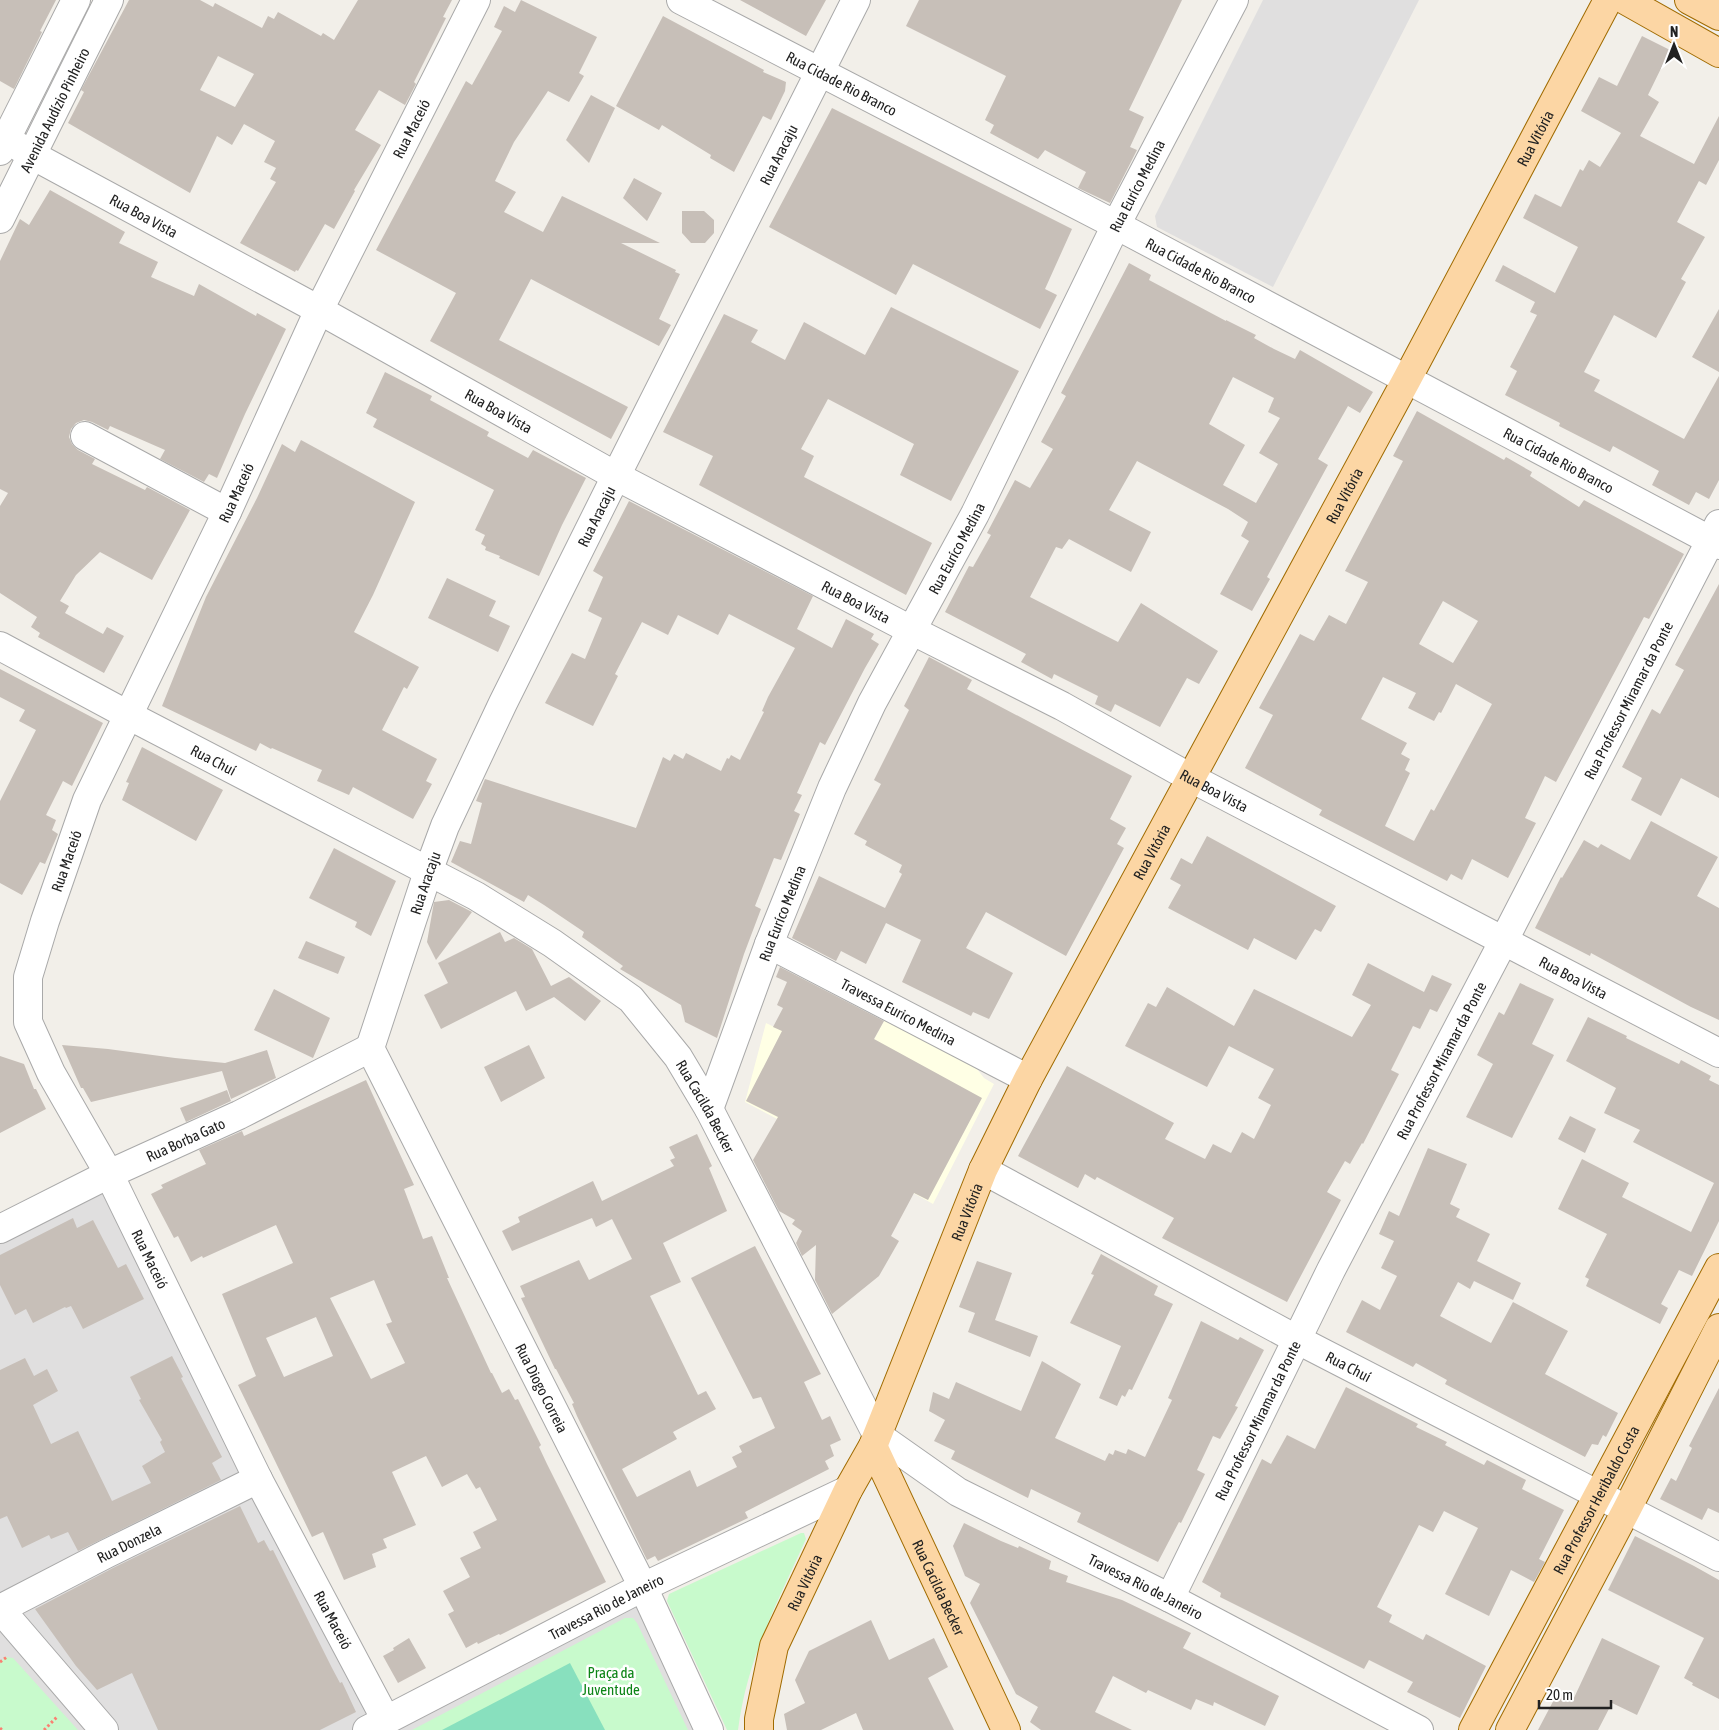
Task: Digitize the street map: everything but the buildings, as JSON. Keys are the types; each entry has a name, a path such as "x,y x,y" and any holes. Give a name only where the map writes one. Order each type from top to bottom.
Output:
{"main road":[{"name":"Rua Vitória","path":"759,1730 759,1719 774,1646 848,1490 875,1441 983,1170 1028,1079 1406,379 1608,0"},
{"path":"1625,0 1717,46"},
{"path":"1690,0 1719,16"},
{"name":"Rua Professor Heribaldo Costa","path":"1473,1730 1719,1268"},
{"name":"Rua Professor Heribaldo Costa","path":"1510,1730 1627,1509 1719,1328"},
{"name":"Rua Cacilda Becker","path":"875,1441 1006,1730"}],"street":[{"name":"Avenida Audízio Pinheiro","path":"2,141 76,0"},
{"name":"Avenida Audízio Pinheiro","path":"0,219 109,0"},
{"name":"Rua Maceió","path":"376,1725 109,1174 51,1073 28,1022 28,978 87,800 227,512 319,310 476,0"},
{"name":"Rua Cidade Rio Branco","path":"681,0 1116,225 1406,379 1716,536"},
{"name":"Rua Aracaju","path":"370,1048 428,872 446,826 503,703 856,0"},
{"name":"Rua Euríco Medina","path":"709,1109 769,944 832,788 872,703 975,514 1116,225 1234,0"},
{"name":"Rua Boa Vista","path":"2,141 32,155 319,310 616,476 911,630 1062,706 1190,778 1719,1053"},
{"path":"85,436 227,512"},
{"name":"Rua Professor Miramar da Ponte","path":"1170,1598 1296,1340 1716,536"},
{"name":"Rua Chuí","path":"0,646 428,872"},
{"name":"Rua Cacilda Becker","path":"428,872 476,896 552,943 631,999 678,1057 709,1109 875,1441"},
{"name":"Travessa Eurico Medina","path":"769,944 1028,1079"},
{"name":"Rua Borba Gato","path":"0,1229 109,1174 239,1115 370,1048"},
{"name":"Rua Diogo Correia","path":"370,1048 643,1587 709,1730"},
{"name":"Rua Chuí","path":"983,1170 1296,1340 1719,1557"},
{"name":"Travessa Rio de Janeiro","path":"875,1441 958,1492 1170,1598 1419,1730"},
{"name":"Rua Donzela","path":"0,1609 258,1479"},
{"name":"Travessa Rio de Janeiro","path":"376,1725 643,1587 848,1490"},
{"path":"0,1609 104,1730"}],"path":[{"path":"44,1730 62,1712"}],"shaded area":[{"path":"1263,0 1419,0 1273,287 1157,227 1155,216"},
{"path":"885,1019 977,1069 984,1078 994,1084 933,1204 745,1102 766,1023 859,1068"},
{"path":"109,1174 386,1720 643,1587 709,1730 0,1730 0,1229"}],"green space":[{"path":"804,1533 806,1539 764,1632 748,1679 738,1730 727,1730 667,1601 669,1594"},
{"name":"Praça da Juventude","path":"625,1618 633,1618 637,1623 688,1730 412,1730"},
{"path":"6,1657 13,1658 78,1730 0,1730 0,1662"},
{"path":"570,1663 605,1730 442,1730"}]}
